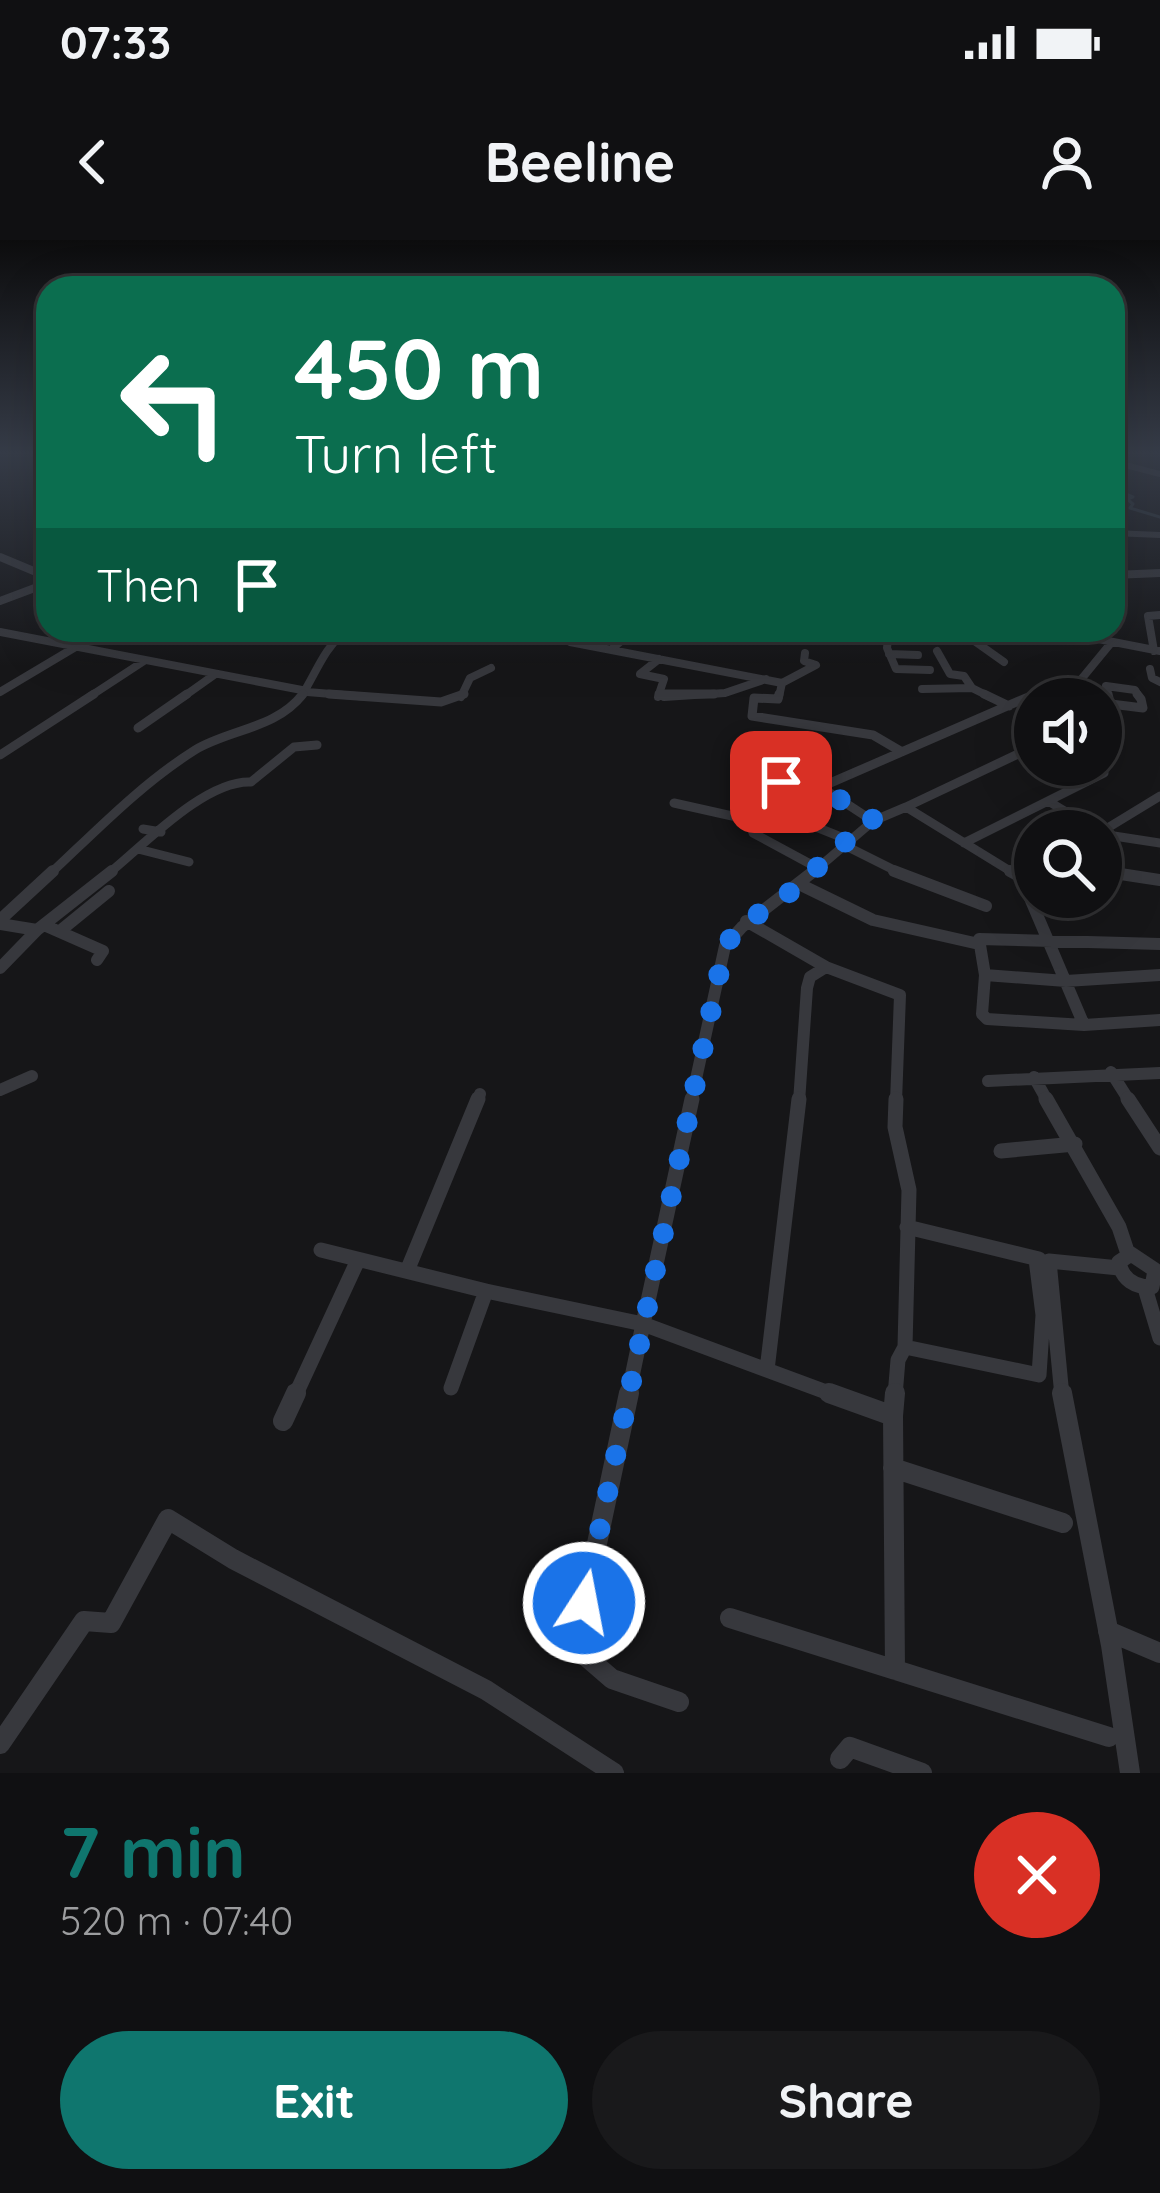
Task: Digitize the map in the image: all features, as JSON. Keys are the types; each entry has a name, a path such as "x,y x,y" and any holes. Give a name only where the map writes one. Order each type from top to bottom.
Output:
{"street":[{"path":"1125,527 1133,532"},
{"path":"1125,532 1159,533"},
{"path":"0,556 36,574"},
{"path":"1125,574 1160,573"},
{"path":"0,601 36,585"},
{"path":"1106,642 1157,651 1148,616 1160,615"},
{"path":"0,632 36,639"},
{"path":"54,642 307,691 441,702 464,696 470,678 491,668"},
{"path":"0,692 83,642"},
{"path":"0,922 104,822 198,748 264,724 307,691 322,651 332,642"},
{"path":"573,642 782,683 816,664 803,661 805,653"},
{"path":"613,648 620,642"},
{"path":"889,642 896,669 930,670"},
{"path":"976,642 1004,662"},
{"path":"1082,678 1111,643"},
{"path":"937,651 947,671 964,676 973,688"},
{"path":"889,654 918,655"},
{"path":"659,659 640,674 664,679 658,698 725,693 767,679"},
{"path":"0,755 144,661"},
{"path":"1150,669 1152,679 1160,682"},
{"path":"138,728 214,675"},
{"path":"782,683 778,698 754,698 752,716 873,735 902,752"},
{"path":"1106,686 1135,689 1144,706 1110,701 1106,686"},
{"path":"922,689 973,688 1014,704"},
{"path":"822,789 1014,704"},
{"path":"767,754 768,739"},
{"path":"0,968 41,928 224,783 251,782 294,747 317,745"},
{"path":"743,750 772,755 774,778 781,782 822,789 874,820"},
{"path":"679,1702 612,1679 575,1647 725,946 746,921 799,884 814,866 874,820 1014,756"},
{"path":"964,843 1078,786"},
{"path":"1122,819 1160,796"},
{"path":"1048,801 1063,810"},
{"path":"674,803 750,820 753,833 814,866"},
{"path":"906,808 1014,873"},
{"path":"786,815 909,877 986,906"},
{"path":"104,822 123,825"},
{"path":"143,829 161,832"},
{"path":"1122,836 1160,843"},
{"path":"138,849 189,862"},
{"path":"1122,875 1160,880"},
{"path":"799,884 873,920 979,944"},
{"path":"60,931 109,891"},
{"path":"1041,918 1084,1025"},
{"path":"746,921 826,967 899,995 895,1127 909,1190 905,1347 898,1360 893,1416 895,1670"},
{"path":"0,922 60,931 103,950 97,960"},
{"path":"1160,944 1053,944 988,937 980,938 979,944 985,975 982,1014 987,1019 1084,1025 1160,1020"},
{"path":"767,1370 797,1127 807,988 813,974 826,967"},
{"path":"985,975 1066,981 1160,975"},
{"path":"1112,1072 1160,1148"},
{"path":"988,1081 1160,1073"},
{"path":"0,1090 32,1076"},
{"path":"1034,1077 1119,1227 1129,1281 1154,1274"},
{"path":"407,1271 479,1094"},
{"path":"1001,1151 1075,1144"},
{"path":"907,1227 1042,1260 1124,1261 1154,1274"},
{"path":"321,1250 486,1292 643,1324 893,1416"},
{"path":"283,1421 358,1260"},
{"path":"905,1347 1039,1375 1042,1260"},
{"path":"1042,1260 1130,1773"},
{"path":"1154,1274 1160,1339"},
{"path":"451,1388 486,1292"},
{"path":"893,1468 1063,1523"},
{"path":"0,1744 84,1621 111,1623 168,1519 233,1559 486,1690 614,1773"},
{"path":"730,1618 1109,1737"},
{"path":"1108,1631 1160,1653"},
{"path":"840,1759 850,1747 922,1773"}],"route":[{"path":"584,1603 725,946 746,921 799,884 814,866 874,820 822,789 781,782"}]}
